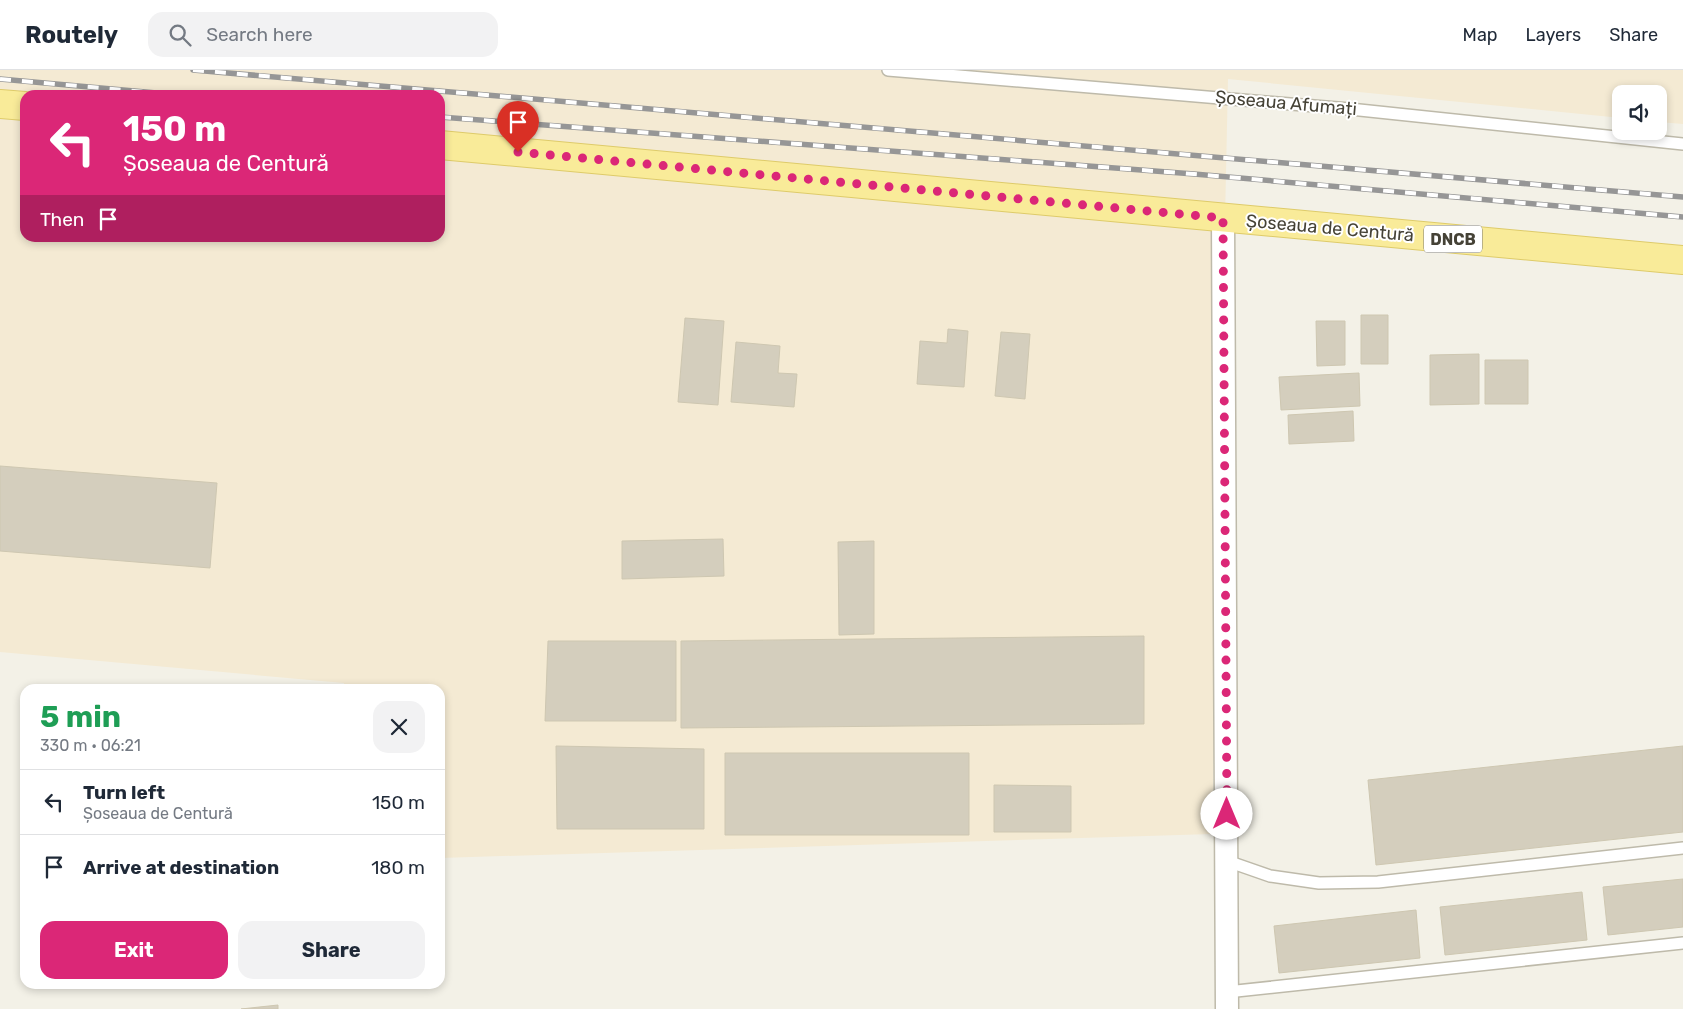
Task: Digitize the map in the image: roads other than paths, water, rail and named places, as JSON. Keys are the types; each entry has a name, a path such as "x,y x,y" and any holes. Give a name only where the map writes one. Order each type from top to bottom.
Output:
{"main road":[{"path":"0,104 20,106"},
{"name":"Șoseaua de Centură","path":"445,145 1683,260"}],"street":[{"path":"1223,218 1227,1001"}],"lane":[{"name":"Șoseaua Afumați","path":"888,70 1007,74 1683,144"},
{"path":"1227,861 1270,876 1318,883 1378,882 1683,848"},
{"path":"1227,1001 1683,943"}],"railway":[{"path":"193,70 428,90"},
{"path":"0,79 123,90"},
{"path":"445,91 1683,197"},
{"path":"445,117 1194,174 1683,217"}]}
